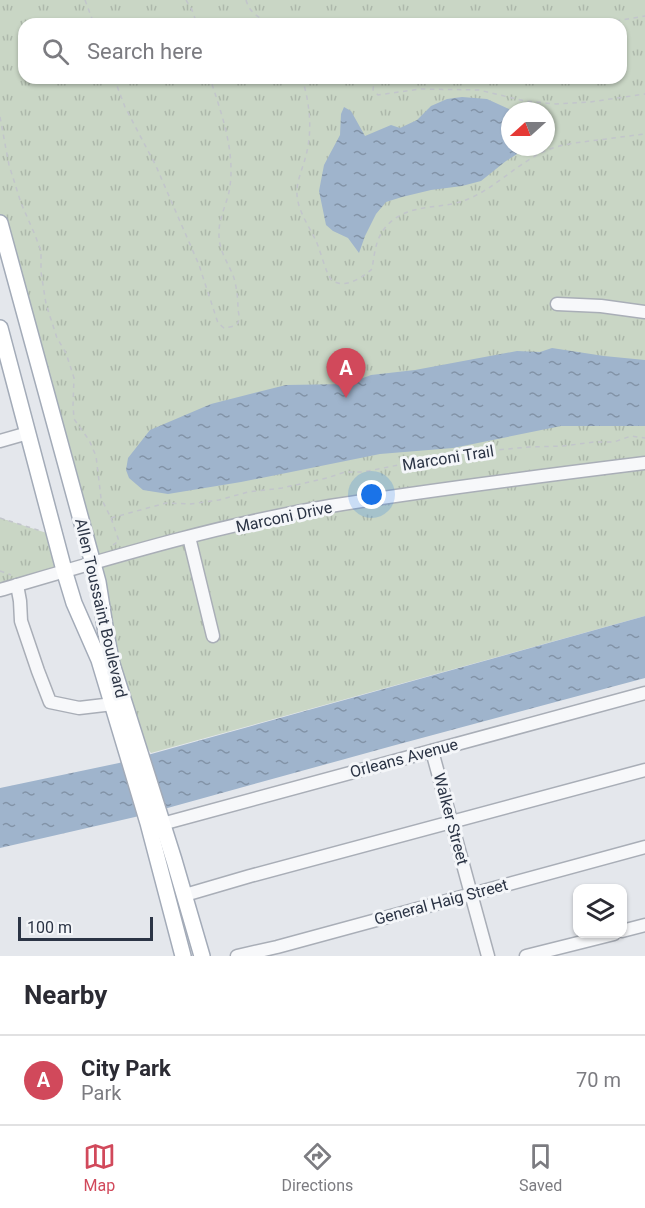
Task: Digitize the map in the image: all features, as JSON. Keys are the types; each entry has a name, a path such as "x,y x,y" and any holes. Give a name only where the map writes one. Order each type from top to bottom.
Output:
{"main road":[{"name":"Allen Toussaint Boulevard","path":"0,223 98,582 112,664 132,749"},
{"name":"Allen Toussaint Boulevard","path":"0,328 74,603 99,660 112,704 132,749 178,874 202,956"},
{"path":"44,491 70,482"},
{"name":"Allen Toussaint Boulevard","path":"157,822 162,879 183,956"},
{"path":"162,879 178,874"}],"street":[{"path":"557,304 602,306 645,312"},
{"path":"0,441 28,433"},
{"name":"Marconi Drive","path":"0,590 92,562 189,537 329,507 481,484 645,463"},
{"path":"189,537 213,636"},
{"path":"17,585 21,621 50,702 79,708 112,704"},
{"name":"Orleans Avenue","path":"157,822 645,693"},
{"name":"Walker Street","path":"432,751 488,956"},
{"path":"184,895 645,770"},
{"name":"General Haig Street","path":"237,956 289,944 645,847"},
{"path":"627,930 645,925"},
{"path":"526,956 595,938"}],"path":[{"path":"85,0 92,18"},
{"path":"186,0 195,18"},
{"path":"246,0 250,12 259,18"},
{"path":"627,19 645,16"},
{"path":"116,84 125,107 156,166 206,282 218,323 224,328 236,324 239,316 236,289 223,256 219,234 231,175 229,143 212,84"},
{"path":"304,84 309,102 310,127 297,196 300,210 318,245 328,274 337,283 349,283 372,269 377,239 391,221 399,216 417,208 464,201 535,156 553,148 580,142 645,134"},
{"path":"374,84 373,90 378,95 420,89 479,90 525,101 556,104 590,102 645,94"},
{"path":"0,117 9,165 21,203 41,251 41,272 46,304 74,378 75,419 96,456 101,498 119,541 107,547"},
{"name":"Marconi Trail","path":"111,518 166,503 190,504 219,500 248,492 282,488 327,478 345,472 363,472 454,454 614,441 631,436 645,438"},
{"path":"0,518 56,536"}],"green space":[{"path":"0,0 645,0 645,616 151,753 131,727 0,223"},
{"path":"0,518 56,536 64,570 0,585"}],"water":[{"path":"462,97 487,99 501,105 501,156 514,156 481,181 431,190 386,202 376,214 359,253 348,238 326,225 319,191 324,165 340,135 341,114 344,107 351,111 365,136 391,125 400,128 417,120 431,106 447,99"},
{"path":"552,348 645,360 645,426 561,426 453,448 380,454 168,494 143,490 129,478 126,470 128,458 150,430 211,404 286,385 347,384 371,375 415,370 517,351 540,352"},
{"path":"645,616 645,678 135,817 0,848 0,788 119,763"}],"place":[{"name":"City Park","path":"346,398"}]}
